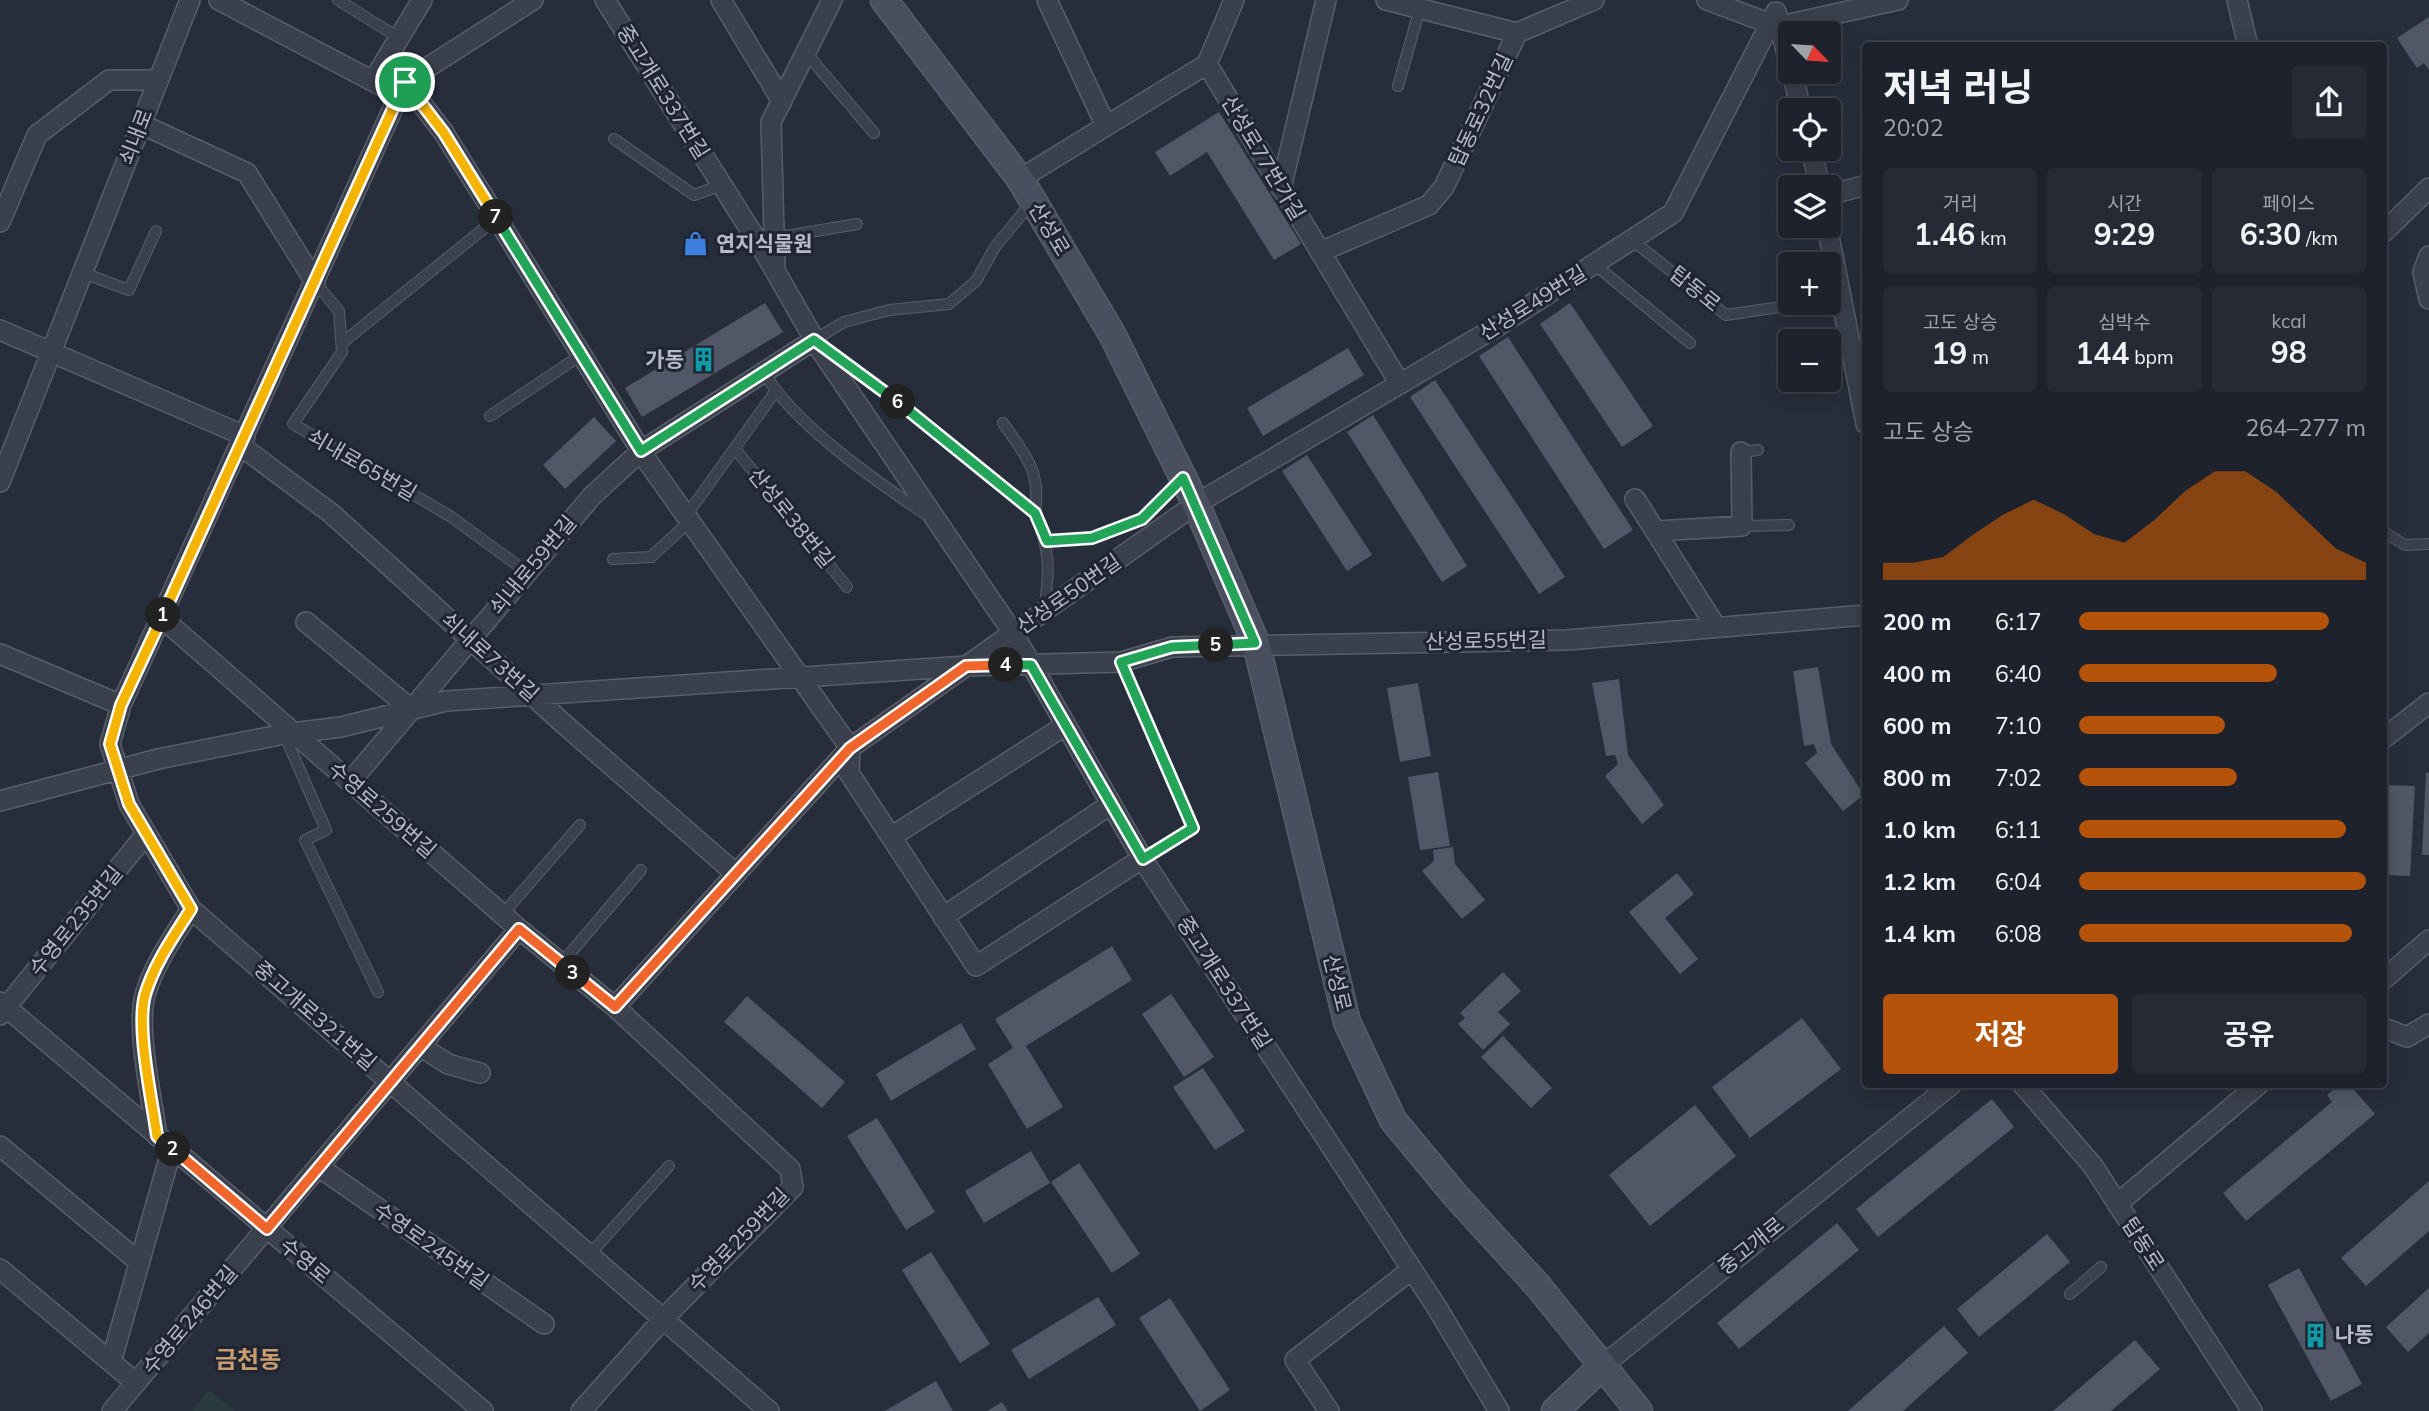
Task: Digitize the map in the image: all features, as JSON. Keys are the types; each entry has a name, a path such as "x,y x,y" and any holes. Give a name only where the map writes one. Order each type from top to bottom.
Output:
{"street":[{"name":"쇠내로","path":"0,482 190,0"},
{"path":"219,0 382,86 405,82 533,0"},
{"path":"373,81 422,0"},
{"name":"중고개로337번길","path":"605,0 775,270 816,343 1013,633 1143,859 1436,1306 1499,1411"},
{"path":"721,0 782,101"},
{"path":"775,270 771,122 832,0"},
{"path":"1047,0 1106,126"},
{"path":"1020,179 1207,64 1234,0"},
{"path":"1281,188 1326,0"},
{"name":"탑동로32번길","path":"1403,3 1517,33 1594,0"},
{"path":"1707,0 1775,15 1898,0"},
{"path":"2237,0 2247,42"},
{"name":"산성로","path":"887,1 1020,179 1112,334 1196,505 1255,643 1347,1022 1392,1120 1455,1195 1538,1286 1639,1411"},
{"name":"산성로49번길","path":"1196,505 1400,384 1672,213 1775,15"},
{"name":"탑동로32번길","path":"1320,252 1429,205 1444,187 1517,33"},
{"name":"산성로77번가길","path":"1207,64 1400,384"},
{"path":"0,222 37,135 109,80 158,80"},
{"path":"405,82 444,133 641,451 850,748 849,773 976,966 1143,859"},
{"name":"중고개로321번길","path":"405,82 121,705 110,744 129,804 191,909 769,1411"},
{"path":"141,124 247,173 315,282"},
{"path":"1841,192 1862,186"},
{"path":"2387,229 2429,188"},
{"path":"2429,256 2423,272 2429,299"},
{"path":"1839,315 1862,408"},
{"name":"쇠내로73번길","path":"0,330 243,441 332,514 533,696 735,873"},
{"name":"쇠내로59번길","path":"350,782 592,496 641,451 764,372 816,343"},
{"path":"1656,531 1742,526 1750,451"},
{"path":"1635,499 1716,627"},
{"name":"산성로50번길","path":"615,1007 850,748 1196,505"},
{"name":"산성로55번길","path":"966,666 1121,662 1172,647 1255,643 1567,640 1862,615"},
{"name":"수영로259번길","path":"162,618 288,733 350,782 502,915 615,1007 790,1169 793,1187 664,1318 581,1411"},
{"path":"306,622 411,709"},
{"path":"0,654 121,705"},
{"path":"1,795 288,733 341,727 446,701 966,666"},
{"path":"2387,736 2429,703"},
{"path":"891,837 1066,725"},
{"path":"943,917 1111,804"},
{"name":"수영로235번길","path":"2,1008 146,834"},
{"path":"111,1362 139,1262 164,1142 144,1040 145,997 164,952 191,909"},
{"path":"267,1229 519,929"},
{"path":"2387,976 2429,940"},
{"name":"수영로","path":"2,1008 483,1411"},
{"path":"2387,1029 2407,1037 2429,1024"},
{"path":"420,1046 448,1064 480,1073"},
{"name":"중고개로","path":"1555,1411 1601,1367 1947,1088"},
{"name":"탑동로","path":"2026,1088 2093,1166 2252,1411"},
{"path":"2117,1203 2254,1088"},
{"path":"0,1146 139,1262"},
{"name":"수영로245번길","path":"319,1167 544,1324"},
{"name":"수영로246번길","path":"113,1411 267,1229"},
{"path":"1329,1411 1295,1360 1411,1270"},
{"path":"2,1274 136,1383"}],"lane":[{"path":"338,0 399,38"},
{"path":"1398,86 1403,3"},
{"path":"806,53 874,133"},
{"name":"중고개로337번길","path":"614,139 694,195 722,185"},
{"path":"1033,201 995,247 976,281 949,304 889,310 844,322 816,343 872,381 1035,513 1047,541 1049,575 1044,611"},
{"path":"342,343 497,218"},
{"path":"774,238 857,224"},
{"path":"83,273 129,290 156,231"},
{"name":"탑동로","path":"1632,240 1726,315 1778,307"},
{"path":"1594,264 1690,343"},
{"path":"315,282 339,311 342,343"},
{"name":"쇠내로65번길","path":"342,343 342,352 293,424 450,516 528,573"},
{"path":"490,416 583,354"},
{"name":"중고개로337번길","path":"764,372 775,392 866,475 937,522"},
{"name":"산성로38번길","path":"613,559 651,557 688,519 775,392"},
{"path":"1003,423 1030,461 1039,486 1035,513"},
{"name":"산성로38번길","path":"735,449 847,587"},
{"path":"1047,541 1092,538 1142,519 1183,478"},
{"path":"1742,526 1789,526"},
{"path":"2387,534 2405,545 2429,544"},
{"path":"1121,662 1193,828 1143,859"},
{"name":"수영로259번길","path":"288,733 326,830 305,840 378,992"},
{"path":"502,915 580,825"},
{"path":"561,964 641,870"},
{"path":"590,1254 669,1166"},
{"path":"2070,1294 2101,1267"}],"shaded area":[{"path":"209,1390 235,1411 192,1411"}],"building":[{"path":"2429,17 2429,70 2424,63 2417,68 2397,38"},
{"path":"1219,112 1301,244 1274,260 1207,152 1170,176 1155,152"},
{"name":"가동","path":"765,303 783,332 642,417 625,388"},
{"path":"1570,303 1653,426 1622,447 1540,324"},
{"path":"1508,337 1633,530 1604,549 1479,356"},
{"path":"1348,348 1364,375 1263,436 1247,408"},
{"path":"1435,380 1565,577 1539,594 1410,397"},
{"path":"1373,415 1467,566 1442,582 1347,432"},
{"path":"594,417 616,441 565,489 543,465"},
{"path":"1307,455 1372,555 1347,571 1282,471"},
{"path":"1818,667 1831,744 1862,792 1862,797 1843,811 1805,763 1817,753 1814,744 1804,746 1793,671"},
{"path":"1619,679 1628,755 1664,805 1642,824 1605,776 1618,764 1615,755 1606,756 1592,683"},
{"path":"1418,683 1431,756 1400,762 1387,688"},
{"path":"1438,772 1450,846 1420,850 1408,777"},
{"path":"2426,772 2429,773 2429,855 2422,855"},
{"path":"2387,785 2415,786 2410,876 2387,875"},
{"path":"1453,847 1455,864 1485,900 1462,919 1422,871 1434,861 1433,850"},
{"path":"1677,873 1694,894 1665,918 1698,959 1680,974 1629,912"},
{"path":"1112,946 1132,980 1026,1046 1063,1107 1027,1129 988,1064 1013,1048 995,1019"},
{"path":"1503,972 1521,991 1498,1012 1510,1024 1483,1050 1458,1024 1465,1018 1460,1013"},
{"path":"1171,994 1214,1057 1184,1077 1142,1014"},
{"path":"747,996 845,1082 822,1108 724,1022"},
{"path":"1802,1018 1841,1069 1750,1138 1712,1087"},
{"path":"961,1023 976,1049 891,1101 876,1074"},
{"path":"1503,1036 1552,1088 1531,1108 1481,1057"},
{"path":"1203,1068 1245,1131 1215,1150 1173,1087"},
{"path":"2335,1088 2353,1088 2375,1114 2246,1221 2223,1193 2332,1102 2327,1095"},
{"path":"1992,1099 2014,1127 1878,1237 1856,1209"},
{"path":"1695,1105 1736,1156 1650,1226 1609,1175"},
{"path":"877,1118 935,1212 906,1230 847,1136"},
{"path":"1031,1151 1050,1183 984,1223 965,1191"},
{"path":"1079,1163 1140,1254 1112,1273 1051,1182"},
{"path":"2429,1181 2429,1231 2366,1286 2341,1258"},
{"path":"1837,1223 1859,1250 1739,1349 1717,1323"},
{"path":"2047,1234 2070,1262 1979,1337 1957,1309"},
{"path":"931,1252 990,1344 960,1363 902,1270"},
{"name":"나동","path":"2299,1268 2362,1384 2331,1401 2268,1285"},
{"name":"나동","path":"2429,1288 2429,1333 2408,1352 2386,1327"},
{"path":"1098,1297 1116,1325 1029,1379 1011,1350"},
{"path":"1170,1298 1230,1390 1200,1411 1139,1318"},
{"path":"1944,1326 1968,1353 1903,1411 1848,1411"},
{"path":"2135,1340 2160,1369 2111,1411 2053,1411"},
{"path":"936,1381 953,1411 885,1411"},
{"path":"1002,1402 1008,1411 987,1411"}],"place":[{"name":"연지식물원","path":"696,244"},
{"name":"가동","path":"704,360"},
{"name":"나동","path":"2315,1335"}],"district":[{"name":"금천동","path":"248,1360"}],"route":[{"path":"405,82 444,133 641,451 814,340 872,381 1035,513 1047,541 1092,538 1142,519 1183,478 1255,643 1172,647 1121,662 1193,828 1143,859 1031,665 966,666 850,748 615,1007 519,929 267,1229 157,1136 144,1040 145,997 164,952 191,909 129,804 110,744 121,705 405,82"}]}
